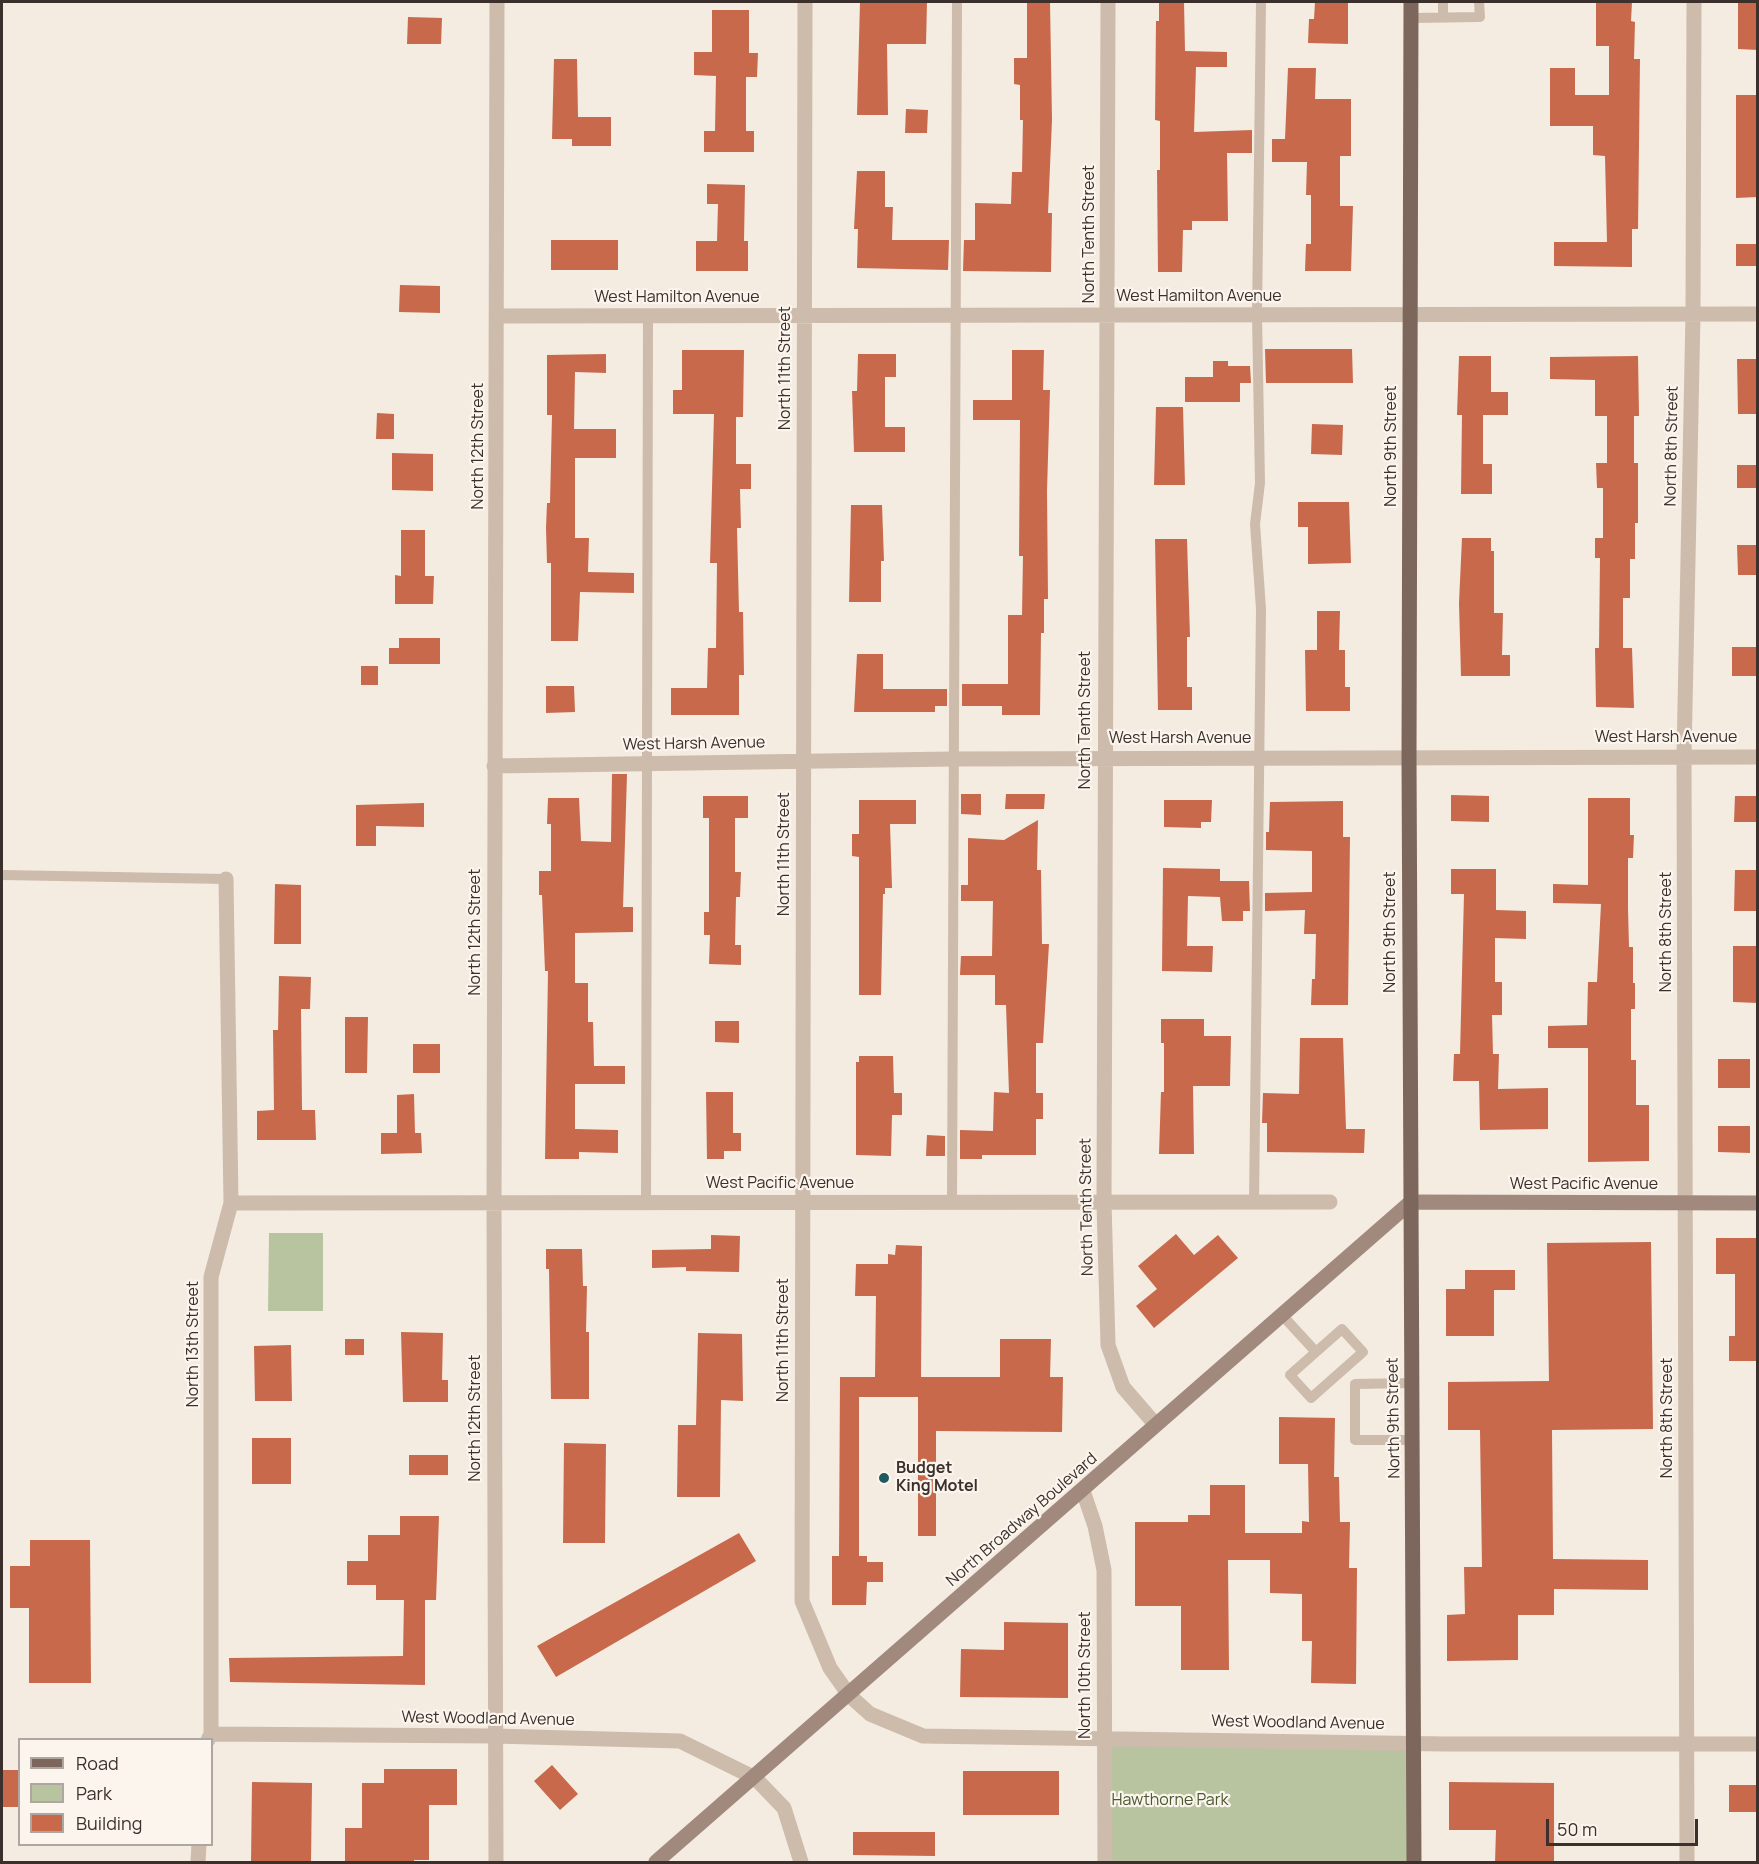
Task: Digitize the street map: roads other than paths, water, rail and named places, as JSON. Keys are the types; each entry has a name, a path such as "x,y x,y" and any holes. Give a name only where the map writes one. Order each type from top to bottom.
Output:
{"main road":[{"name":"North 9th Street","path":"1411,2 1409,757 1414,1863"},
{"name":"West Pacific Avenue","path":"1411,1202 1758,1203"},
{"name":"North Broadway Boulevard","path":"656,1863 1411,1202"}],"street":[{"name":"North 12th Street","path":"496,1863 494,1201 497,2"},
{"name":"North 11th Street","path":"805,2 802,1600 830,1668 849,1695"},
{"name":"North Tenth Street","path":"1108,2 1104,758 1104,1203 1108,1345 1123,1387 1155,1424"},
{"name":"North 8th Street","path":"1687,1863 1684,756 1693,314 1694,2"},
{"name":"West Hamilton Avenue","path":"497,316 1758,314"},
{"name":"West Harsh Avenue","path":"495,766 803,760 1758,756"},
{"name":"North 13th Street","path":"209,1737 211,1277 231,1203 226,879"},
{"name":"West Pacific Avenue","path":"231,1203 1330,1202"},
{"name":"North 10th Street","path":"1083,1491 1095,1527 1104,1570 1104,1863"},
{"name":"West Woodland Avenue","path":"849,1695 870,1714 923,1736 1415,1743 1758,1744"},
{"name":"West Woodland Avenue","path":"209,1737 494,1736 680,1740 755,1778"},
{"path":"755,1778 784,1808 801,1863"},
{"path":"198,1863 199,1846"}],"lane":[{"path":"952,1202 952,759 957,2"},
{"path":"1254,1203 1261,609 1255,524 1260,483 1257,315 1261,2"},
{"path":"1443,2 1443,17"},
{"path":"1411,18 1480,17 1479,2"},
{"path":"646,1201 649,763 648,316"},
{"path":"2,875 226,879"},
{"path":"1282,1315 1316,1352"},
{"path":"1342,1329 1363,1352 1347,1362 1337,1376 1322,1385 1311,1398 1290,1375 1316,1352 1330,1343 1342,1329"},
{"path":"1337,1376 1355,1384 1411,1383"},
{"path":"1355,1384 1355,1440 1413,1440"}],"place":[{"name":"Budget King Motel","path":"884,1478"}],"park label":[{"name":"Hawthorne Park","path":"1170,1801"}]}
